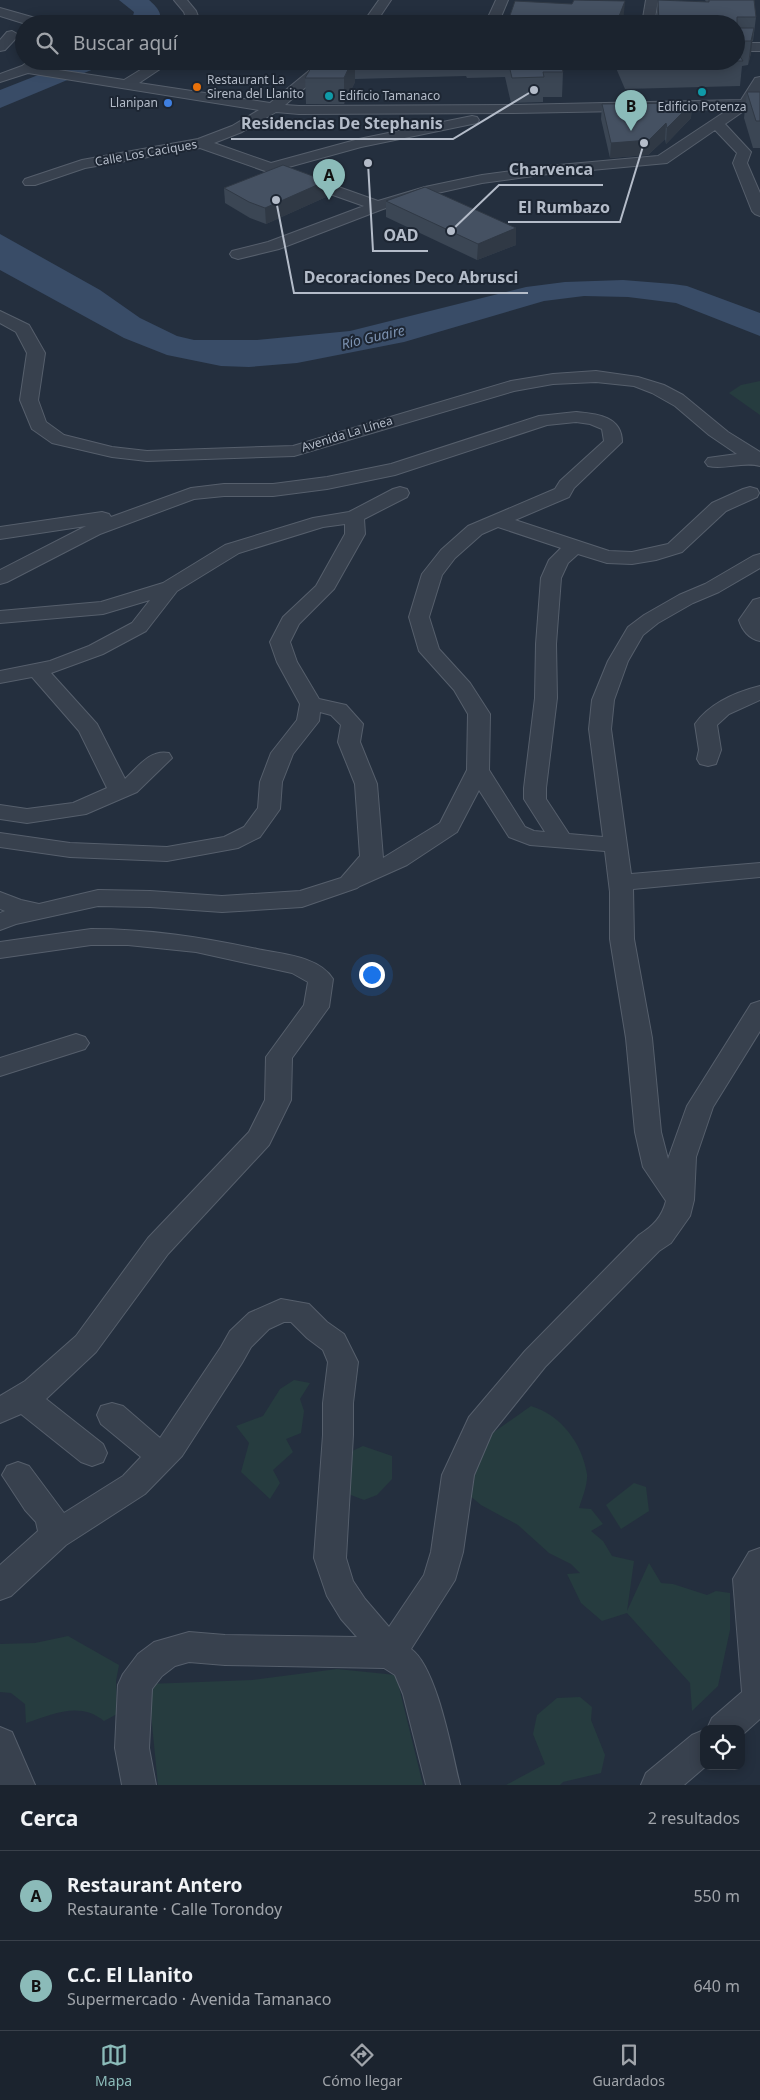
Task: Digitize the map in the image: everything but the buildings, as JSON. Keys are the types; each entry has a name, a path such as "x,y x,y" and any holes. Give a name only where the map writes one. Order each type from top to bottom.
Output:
{"street":[{"path":"180,0 192,15"},
{"path":"374,15 385,0"},
{"path":"495,15 502,0"},
{"path":"650,15 652,0"},
{"path":"0,12 15,16"},
{"path":"0,35 12,35 0,47"},
{"path":"745,47 760,47"},
{"path":"0,66 15,66"},
{"path":"0,78 22,70"},
{"path":"51,70 126,86 304,114 488,116 740,107 760,104"},
{"path":"126,86 151,70"},
{"name":"Calle Los Caciques","path":"30,182 82,164 201,143 236,130 273,108 318,70"},
{"path":"238,254 273,246 378,206 430,190 482,179 548,170 662,160 740,107 760,81"},
{"path":"273,108 376,111 740,107 760,109"},
{"path":"269,168 359,143 488,116"},
{"path":"716,123 753,154 740,163 760,211"},
{"path":"201,143 378,206"},
{"name":"Avenida La Línea","path":"0,316 23,329 36,353 29,400 38,425 58,439 112,452 147,456 294,450 511,386 547,379 583,376 624,380 656,388 677,399 708,425 758,459"},
{"path":"0,578 93,530 191,494 224,490 273,490 327,483 395,469 545,420 576,417 594,419 609,426 614,432 613,442 567,485 562,493 475,530 448,554 432,574 419,617 428,651 464,687 479,714 478,770 449,827 398,860 349,883 302,899 222,904 150,899 98,898 9,918 0,922"},
{"path":"714,462 758,459"},
{"path":"0,617 103,608 170,587 232,549 320,522 354,517 400,493"},
{"path":"499,521 607,557 632,558 656,554 675,548 719,507 750,493"},
{"path":"0,533 79,522 152,508"},
{"path":"0,840 70,850 168,854 230,843 252,832 269,809 272,782 282,753 308,721 311,704 287,662 280,642 290,621 324,590 356,534 354,517"},
{"path":"562,841 535,799 535,788 546,698 546,644 551,578 559,560 574,547"},
{"path":"680,1200 657,1167 648,1132 639,1038 622,939 617,845 600,729 603,700 618,661 635,631 651,619 686,599 712,588 760,560"},
{"path":"0,677 55,666 96,650 139,627 170,587"},
{"path":"760,604 749,620 751,626 760,635"},
{"path":"37,670 89,729 120,791"},
{"path":"708,759 710,750 706,724 721,709 760,692"},
{"path":"311,704 338,710 352,724 349,742 366,784 372,857 349,883"},
{"path":"0,812 27,816 78,809 129,787 161,758"},
{"path":"478,770 517,832 530,838 617,845"},
{"path":"620,883 760,870"},
{"path":"0,900 16,907 41,911"},
{"path":"0,950 41,946 92,937 128,936 196,944 299,966 321,979 316,1007 279,1057 278,1100 260,1138 158,1246 86,1344 36,1390 12,1404 92,1453"},
{"path":"390,1653 439,1580 447,1552 458,1476 480,1426 535,1359 649,1243 660,1235 676,1216 680,1200 682,1157 700,1106 760,1010"},
{"path":"0,1067 76,1043"},
{"path":"0,1586 55,1536 134,1485 171,1448 232,1355 240,1339 260,1321 281,1310 299,1312 317,1330 334,1342 344,1362 338,1403 338,1434 330,1558 338,1586 353,1609 390,1653 407,1665 420,1694 443,1785"},
{"path":"112,1415 162,1457"},
{"path":"18,1475 36,1502 50,1516 55,1536"},
{"path":"729,1725 756,1702 759,1692 749,1579 760,1562"},
{"path":"139,1785 132,1748 135,1685 150,1665 166,1653 189,1647 225,1650 390,1653"},
{"path":"0,1743 18,1785"},
{"path":"658,1785 700,1749"}],"green space":[{"path":"760,381 760,415 729,393 741,385"},
{"path":"294,1380 310,1383 300,1399 304,1411 301,1433 286,1439 293,1452 273,1470 280,1483 270,1499 241,1472 249,1443 236,1426 263,1416 280,1389"},
{"path":"531,1406 542,1410 561,1423 575,1441 587,1474 579,1508 591,1509 603,1524 591,1531 603,1541 612,1556 634,1561 627,1611 649,1563 661,1583 673,1584 707,1595 716,1591 730,1593 730,1630 718,1686 692,1711 690,1683 627,1613 602,1621 581,1603 567,1574 580,1573 571,1564 549,1553 518,1525 481,1505 463,1490 474,1446"},
{"path":"363,1446 392,1456 392,1479 377,1495 364,1500 343,1492 350,1452"},
{"path":"634,1483 646,1487 649,1511 621,1529 606,1505"},
{"path":"68,1636 119,1665 116,1681 117,1714 104,1721 95,1715 76,1710 56,1713 26,1723 25,1704 11,1693 0,1692 0,1644 35,1643"},
{"path":"337,1669 396,1675 423,1785 158,1785 148,1684 252,1680"},
{"path":"580,1697 592,1707 591,1720 605,1755 601,1773 563,1782 560,1785 506,1785 545,1764 533,1734 537,1715 557,1698"}],"water":[{"path":"119,0 149,0 157,8 160,15 133,15 134,12"},
{"path":"51,70 91,70 0,108 0,90"},
{"name":"Río Guaire","path":"0,234 100,290 140,318 177,336 194,340 257,340 350,331 526,287 565,282 623,280 687,286 760,313 760,336 676,303 628,297 584,296 544,301 404,342 297,363 249,367 221,366 167,355 124,338 0,270"}],"place":[{"name":"Restaurant La Sirena del Llanito","path":"197,87"},
{"name":"Residencias De Stephanis","path":"534,90"},
{"name":"Edificio Potenza","path":"702,92"},
{"name":"Edificio Tamanaco","path":"329,96"},
{"name":"Llanipan","path":"168,103"},
{"name":"C.C. El Llanito","path":"631,131"},
{"name":"El Rumbazo","path":"644,143"},
{"name":"OAD","path":"368,163"},
{"name":"Decoraciones Deco Abrusci","path":"276,200"},
{"name":"Restaurant Antero","path":"329,200"},
{"name":"Charvenca","path":"451,231"}]}
